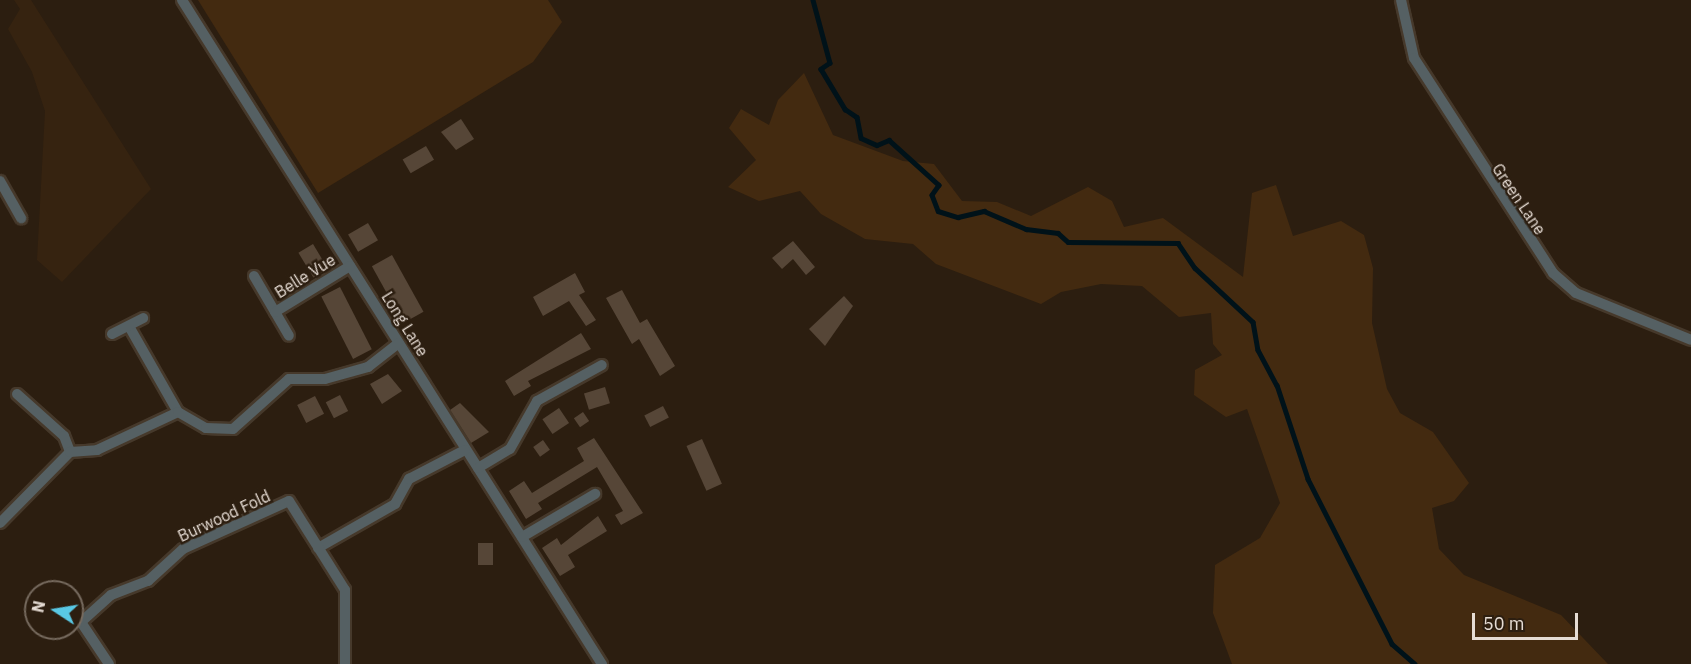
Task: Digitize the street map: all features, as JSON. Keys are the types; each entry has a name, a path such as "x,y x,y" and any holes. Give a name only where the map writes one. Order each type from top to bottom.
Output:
{"street":[{"name":"Long Lane","path":"182,0 600,661"},
{"name":"Green Lane","path":"1401,0 1414,58 1492,186 1553,273 1576,293 1691,340"},
{"path":"0,180 21,218"},
{"name":"Belle Vue","path":"275,312 350,266"},
{"name":"Belle Vue","path":"254,276 289,336"},
{"path":"111,334 130,328 142,318"},
{"path":"130,328 178,412 206,428 233,429 289,380 325,379 368,367 399,343"},
{"path":"478,468 510,449 537,401 602,365"},
{"path":"17,394 64,436 70,452"},
{"path":"0,524 70,452 98,450 178,412"},
{"path":"318,548 395,504 410,479 465,450"},
{"path":"522,537 595,494"},
{"name":"Burwood Fold","path":"109,664 81,622 111,594 148,581 183,549 289,501 345,590 345,664"},
{"path":"588,664 600,661"}],"shaded area":[{"path":"14,0 31,0 151,189 62,282 37,260 45,111 32,72 8,29 20,9"},
{"path":"198,0 548,0 562,22 533,62 318,193"},
{"path":"804,73 833,135 903,161 934,164 962,201 997,202 1031,216 1088,187 1112,201 1124,227 1163,218 1243,277 1252,193 1276,185 1293,236 1341,221 1364,235 1373,268 1372,323 1387,389 1400,413 1433,432 1469,483 1454,501 1432,508 1439,549 1464,575 1561,615 1608,664 1232,664 1213,613 1215,565 1260,538 1280,503 1247,409 1226,417 1194,395 1195,370 1222,355 1213,344 1211,313 1179,317 1142,286 1101,284 1061,292 1041,304 936,264 913,244 865,239 821,214 800,191 759,201 728,187 756,160 729,128 741,109 769,125 778,100"}],"building":[{"path":"461,119 474,139 456,150 441,132"},
{"path":"426,146 434,160 411,173 403,160"},
{"path":"368,223 378,240 358,252 348,234"},
{"path":"793,241 815,267 806,275 793,259 782,269 772,258"},
{"path":"313,244 328,269 313,278 298,253"},
{"path":"392,255 424,312 403,323 372,266"},
{"path":"575,273 585,292 579,295 596,320 586,326 569,301 543,316 533,297"},
{"path":"340,287 372,349 353,359 321,297"},
{"path":"622,290 640,323 647,319 675,366 660,376 639,339 632,344 606,298"},
{"path":"844,296 853,306 825,346 809,329"},
{"path":"581,333 591,349 528,381 531,386 514,396 505,381"},
{"path":"388,374 402,391 382,404 370,384"},
{"path":"605,387 610,403 589,410 584,393"},
{"path":"340,395 348,411 334,418 326,402"},
{"path":"315,396 324,414 306,423 297,405"},
{"path":"460,403 489,432 471,443 450,410"},
{"path":"663,406 669,418 650,427 644,416"},
{"path":"559,408 569,423 552,434 542,419"},
{"path":"583,412 589,421 580,427 574,418"},
{"path":"594,438 643,513 621,525 615,515 623,511 597,467 538,503 542,509 526,519 509,491 524,481 532,493 584,461 577,448"},
{"path":"702,439 722,484 706,491 686,446"},
{"path":"543,440 550,450 540,457 533,447"},
{"path":"598,516 607,531 568,555 575,567 560,576 542,548 557,538 561,545"},
{"path":"478,543 493,543 493,565 478,565"}],"waterway":[{"path":"813,0 830,63 821,69 845,109 857,117 861,138 877,145 889,140 939,185 932,195 938,211 958,217 984,211 1026,229 1058,233 1068,242 1178,243 1195,268 1253,322 1258,350 1277,385 1308,479 1392,644 1415,664"}]}
